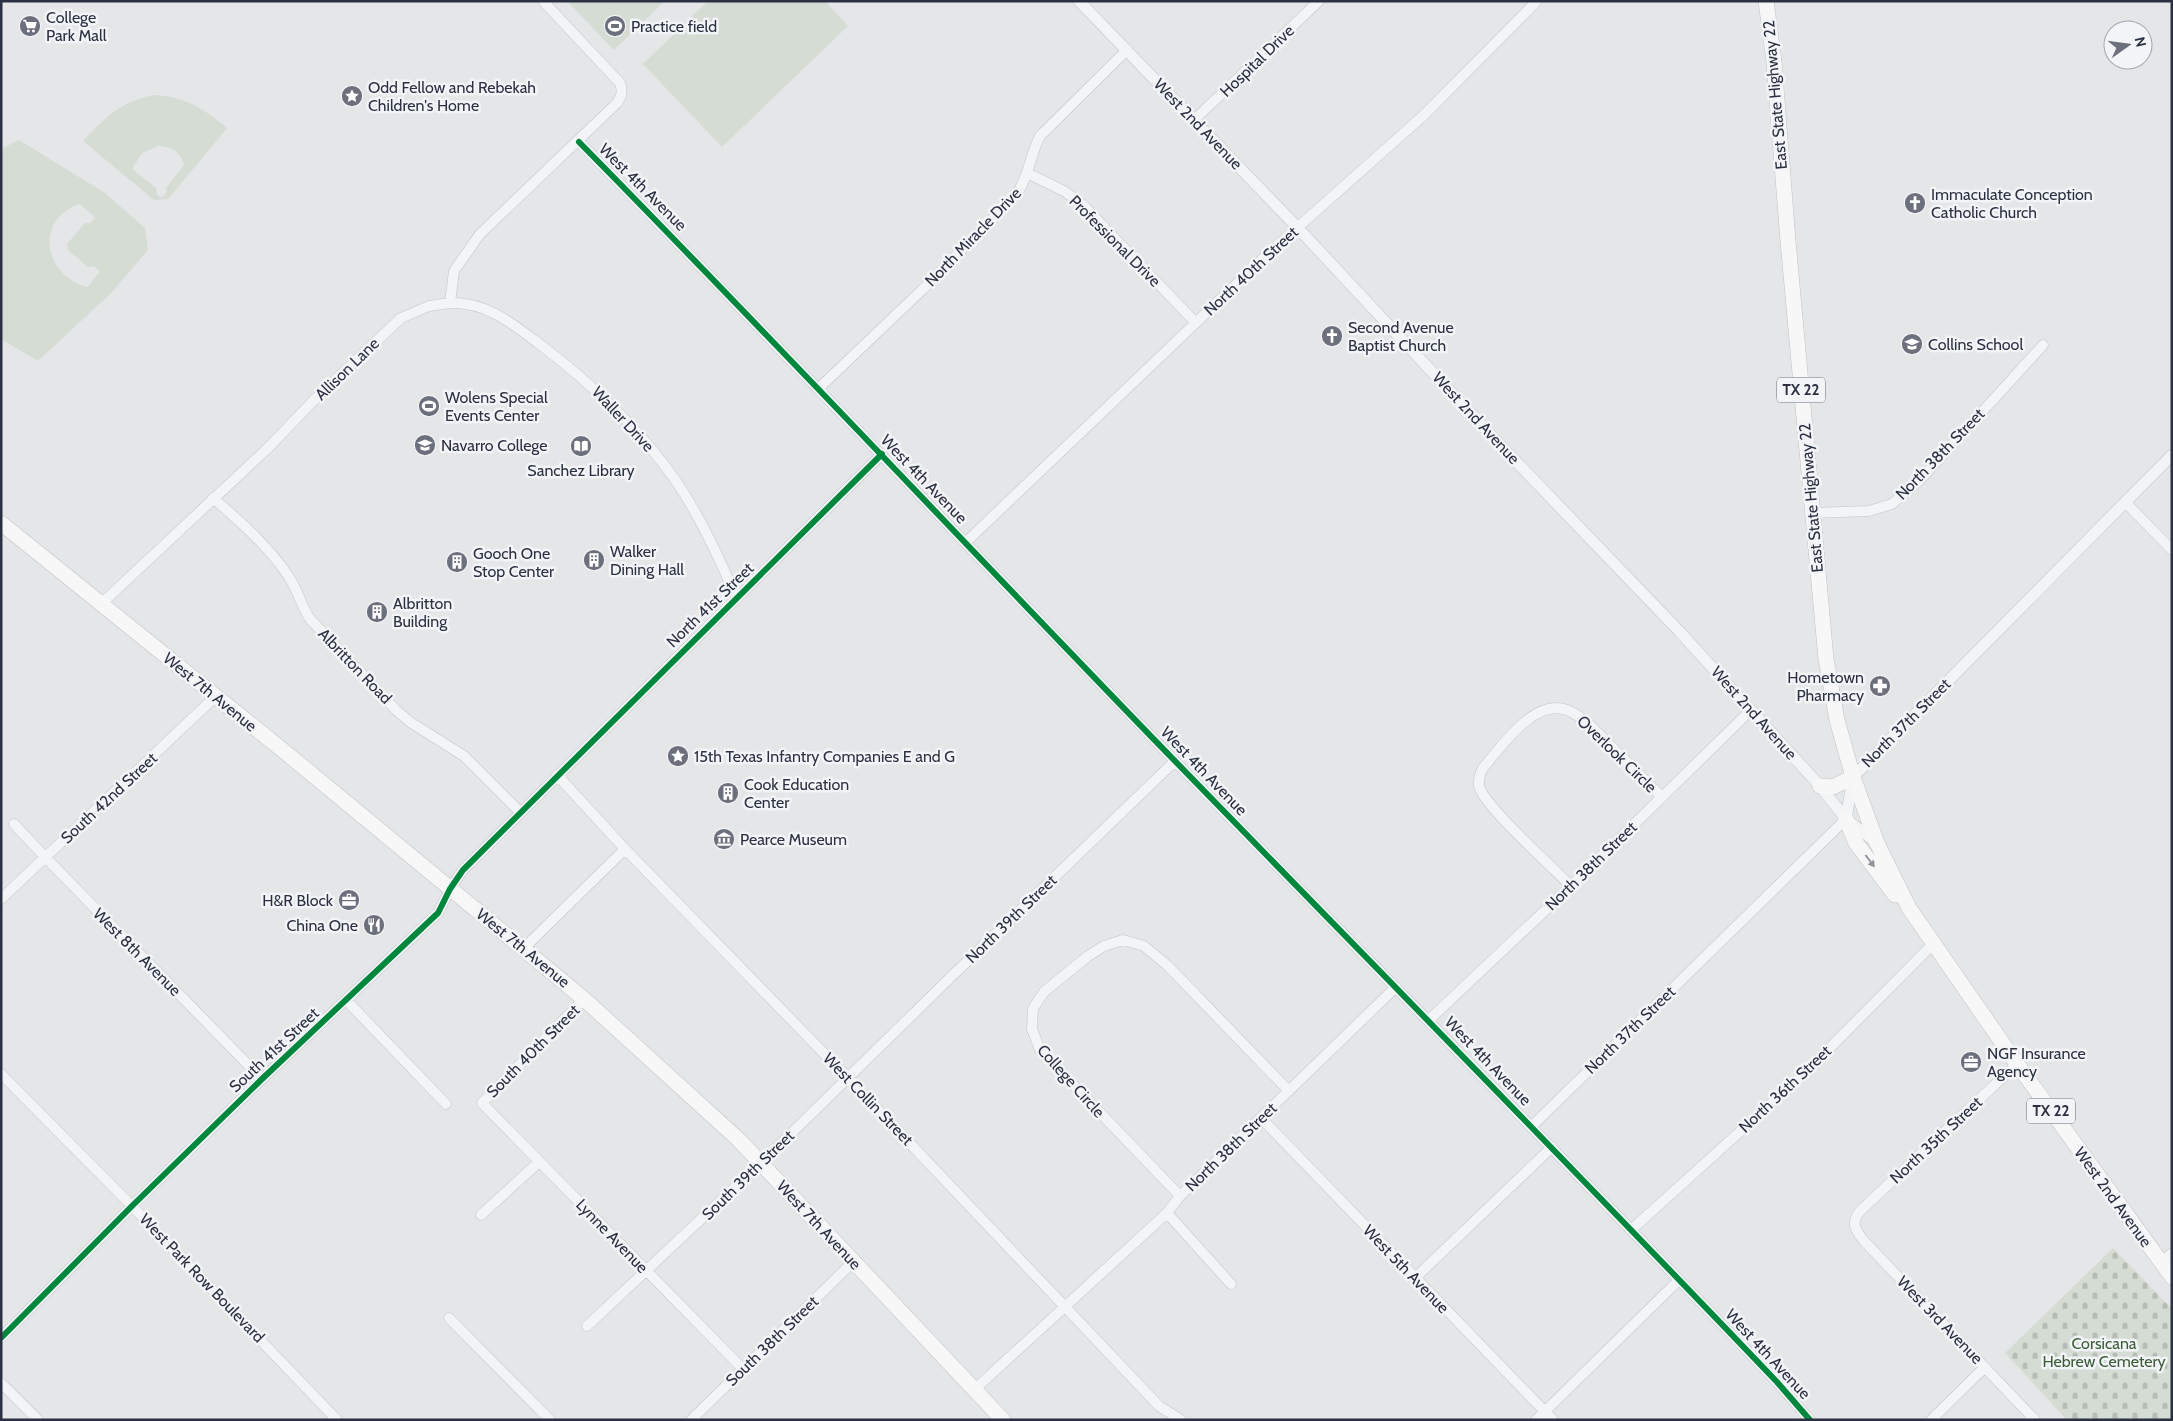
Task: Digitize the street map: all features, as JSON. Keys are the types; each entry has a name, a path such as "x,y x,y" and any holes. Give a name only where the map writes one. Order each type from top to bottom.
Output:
{"main road":[{"name":"East State Highway 22","path":"1766,1 1774,62 1788,242 1826,659 1837,720 1853,777 1877,842 1910,908 1934,943"},
{"name":"West 7th Avenue","path":"1,523 216,696 584,999 693,1097 761,1163 1003,1420"},
{"path":"1820,786 1833,787 1853,777"},
{"path":"1846,819 1856,843 1897,898 1910,908"},
{"name":"West 2nd Avenue","path":"1934,943 2017,1064 2166,1258 2172,1277"}],"street":[{"path":"450,303 454,270 480,234 579,142 621,98 623,90 620,83 542,1"},
{"name":"West 2nd Avenue","path":"1079,1 1297,227 1679,631 1820,786 1846,819 1877,842"},
{"name":"Hospital Drive","path":"1194,120 1319,1"},
{"name":"North 40th Street","path":"966,542 1195,322 1297,227 1424,115 1537,1"},
{"name":"North Miracle Drive","path":"818,389 923,289 1010,201 1022,187 1032,150 1040,136 1127,50"},
{"name":"West 4th Avenue","path":"579,142 882,454 1175,761 1532,1126 1810,1420"},
{"name":"Professional Drive","path":"1026,173 1064,191 1082,204 1195,322"},
{"name":"Waller Drive","path":"450,303 458,302 486,309 504,318 560,359 602,396 655,452 677,483 711,540 737,598"},
{"name":"Allison Lane","path":"101,604 269,447 314,400 401,318 416,310 450,303"},
{"name":"North 38th Street","path":"1813,513 1869,511 1892,504 1920,480 2043,345"},
{"name":"North 41st Street","path":"557,775 882,454"},
{"name":"North 37th Street","path":"1532,1126 1846,819 1853,777 2172,455"},
{"name":"Albritton Road","path":"213,498 272,554 291,579 302,608 310,619 396,710 410,722 464,756 520,812"},
{"path":"2125,502 2172,550"},
{"name":"South 42nd Street","path":"1,899 216,696"},
{"name":"Overlook Circle","path":"1571,886 1488,804 1479,786 1479,777 1483,768 1525,721 1536,713 1547,709 1566,709 1576,714 1587,722 1662,797"},
{"name":"North 38th Street","path":"1429,1020 1571,886 1750,710"},
{"name":"North 39th Street","path":"848,1078 1175,761"},
{"name":"South 41st Street","path":"1,1338 262,1079 347,1001 438,913 450,889 463,870 557,775"},
{"name":"West Collin Street","path":"557,775 625,849 848,1078 1159,1406 1165,1416 1181,1420"},
{"name":"West 8th Avenue","path":"14,824 262,1079"},
{"path":"524,948 625,849"},
{"name":"College Circle","path":"1180,1196 1040,1050 1032,1029 1033,1009 1045,991 1088,956 1104,946 1123,940 1144,946 1167,965 1289,1091"},
{"name":"North 36th Street","path":"1631,1230 1804,1074 1934,943"},
{"name":"North 38th Street","path":"1065,1308 1167,1213 1180,1196 1396,987"},
{"name":"South 40th Street","path":"482,1103 584,999"},
{"path":"347,1001 446,1104"},
{"name":"North 35th Street","path":"1856,1216 2017,1064"},
{"name":"West Park Row Boulevard","path":"1,1074 132,1206 337,1420"},
{"name":"South 39th Street","path":"587,1326 761,1163 848,1078"},
{"name":"Lynne Avenue","path":"482,1103 743,1369"},
{"name":"West 5th Avenue","path":"1261,1118 1553,1420"},
{"path":"1414,1278 1552,1147"},
{"path":"481,1214 539,1162"},
{"path":"1167,1213 1231,1284"},
{"name":"West 3rd Avenue","path":"1856,1216 1855,1230 1864,1241 2035,1420"},
{"name":"South 38th Street","path":"692,1420 853,1262"},
{"path":"1536,1420 1679,1280"},
{"path":"975,1389 1065,1308"},
{"path":"449,1318 550,1420"},
{"path":"1931,1420 1985,1367"},
{"path":"1,1383 38,1420"}],"green space":[{"name":"Practice field","path":"567,1 665,1 614,50"},
{"path":"708,1 825,1 848,26 722,147 643,64"},
{"path":"154,95 184,101 202,109 227,128 168,199 154,200 83,141 114,112 142,98","holes":["158,146 163,146 178,153 184,165 166,188 167,192 162,197 157,195 156,188 132,169 142,153"]},
{"path":"19,140 105,193 145,228 148,250 112,292 38,361 1,339 1,149","holes":["80,204 95,217 90,223 85,223 67,244 68,250 88,267 94,266 100,271 88,287 73,281 61,271 53,260 50,247 51,234 56,221 66,211"]},
{"name":"Corsicana Hebrew Cemetery","path":"2113,1248 2172,1309 2172,1420 2067,1420 2005,1353"}],"cycle path":[{"path":"579,142 1025,606 1627,1226 1777,1382 1810,1420"},
{"path":"1,1338 262,1079 438,913 450,889 463,870 882,454"}],"place":[{"name":"College Park Mall","path":"30,26"},
{"name":"Practice field","path":"615,26"},
{"name":"Odd Fellow and Rebekah Children's Home","path":"352,96"},
{"name":"Immaculate Conception Catholic Church","path":"1915,203"},
{"name":"Second Avenue Baptist Church","path":"1332,336"},
{"name":"Collins School","path":"1912,344"},
{"name":"Wolens Special Events Center","path":"429,406"},
{"name":"Navarro College","path":"425,445"},
{"name":"Sanchez Library","path":"581,446"},
{"name":"Walker Dining Hall","path":"594,560"},
{"name":"Gooch One Stop Center","path":"457,562"},
{"name":"Albritton Building","path":"377,612"},
{"name":"Hometown Pharmacy","path":"1880,686"},
{"name":"15th Texas Infantry Companies E and G","path":"678,756"},
{"name":"Cook Education Center","path":"728,793"},
{"name":"Pearce Museum","path":"724,839"},
{"name":"H&R Block","path":"349,900"},
{"name":"China One","path":"374,925"},
{"name":"NGF Insurance Agency","path":"1971,1062"}]}
